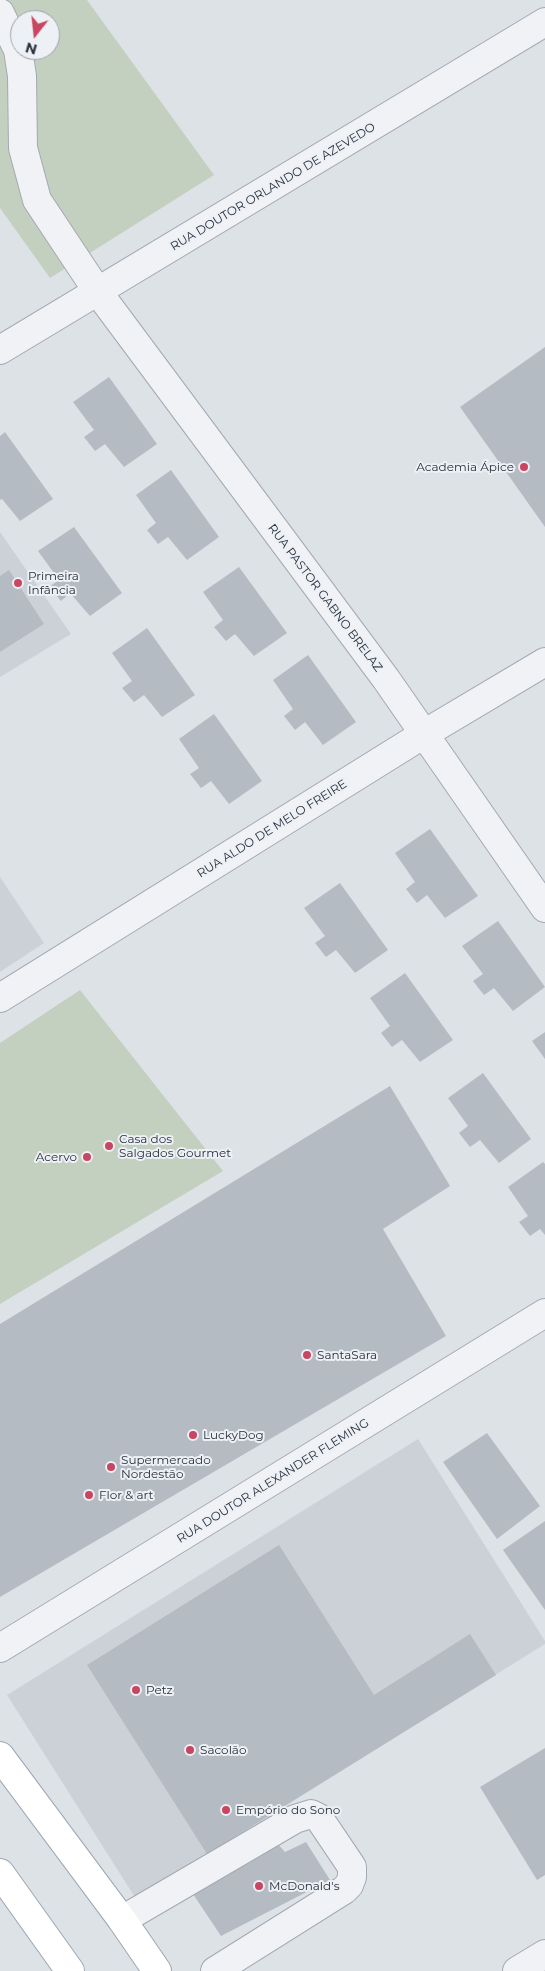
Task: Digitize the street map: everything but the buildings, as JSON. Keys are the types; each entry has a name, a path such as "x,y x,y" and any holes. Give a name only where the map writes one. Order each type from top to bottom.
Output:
{"main road":[{"path":"0,1756 122,1920 157,1971"},
{"path":"0,1873 70,1971"}],"street":[{"name":"RUA PASTOR GABNO BRELAZ","path":"0,13 18,50 22,76 24,148 37,200 98,292 386,679 545,908"},
{"name":"RUA DOUTOR ORLANDO DE AZEVEDO","path":"0,350 545,22"},
{"name":"RUA ALDO DE MELO FREIRE","path":"0,998 424,734 545,662"},
{"name":"RUA DOUTOR ALEXANDER FLEMING","path":"0,1648 545,1313"},
{"path":"122,1920 295,1818 311,1814 319,1818 352,1867 352,1877 349,1885 344,1890 215,1971"},
{"path":"517,1971 545,1954"}],"shaded area":[{"name":"Primeira Infância","path":"0,532 71,634 0,677"},
{"path":"0,877 44,943 0,972"},
{"path":"418,1439 545,1641 545,1644 136,1899 7,1695"}],"green space":[{"path":"0,0 87,0 214,175 50,278 0,208"},
{"path":"80,990 223,1171 0,1304 0,1043"}],"place":[{"name":"Academia Ápice","path":"524,467"},
{"name":"Primeira Infância","path":"18,583"},
{"name":"Casa dos Salgados Gourmet","path":"109,1146"},
{"name":"Acervo","path":"87,1157"},
{"name":"SantaSara","path":"307,1355"},
{"name":"LuckyDog","path":"193,1435"},
{"name":"Supermercado Nordestão","path":"111,1467"},
{"name":"Flor & art","path":"89,1495"},
{"name":"Petz","path":"136,1690"},
{"name":"Sacolão","path":"190,1750"},
{"name":"Empório do Sono","path":"226,1810"},
{"name":"McDonald's","path":"259,1886"}]}
